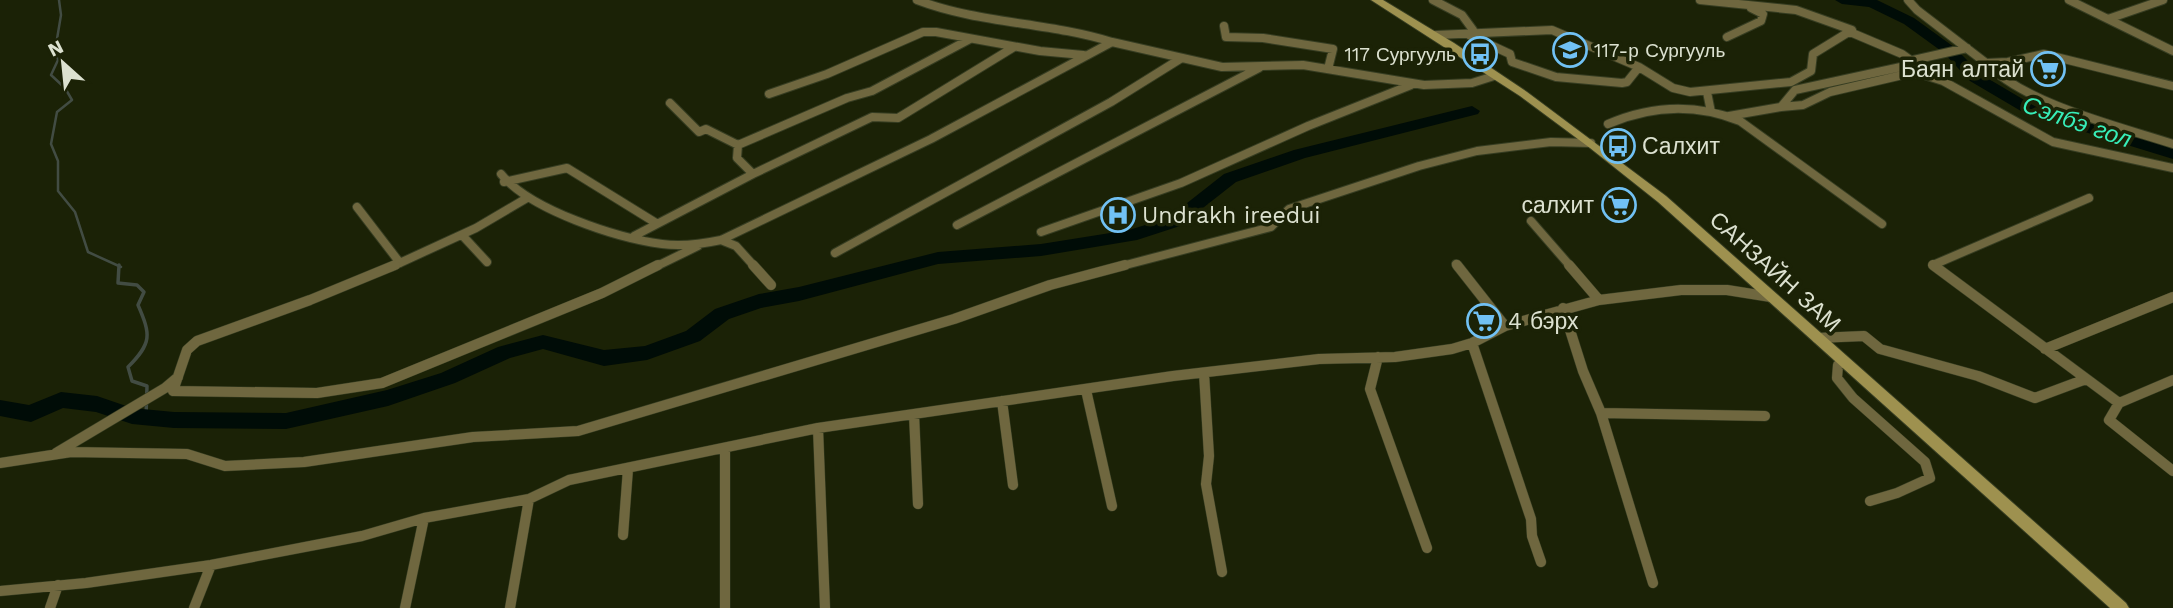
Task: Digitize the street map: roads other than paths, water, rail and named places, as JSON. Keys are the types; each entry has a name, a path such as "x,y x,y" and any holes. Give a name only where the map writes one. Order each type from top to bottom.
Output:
{"main road":[{"name":"САНЗАЙН ЗАМ","path":"1376,0 1436,35 1593,143 1662,199 2121,608"}],"street":[{"path":"917,0 945,10 1015,24 1091,34 1180,59 1237,68 1267,63 1328,69 1413,84 1461,83 1494,76"},
{"path":"1433,0 1464,15 1473,30 1469,35"},
{"path":"1700,0 1780,6 1826,16 1852,30 1850,32"},
{"path":"1908,0 1917,10 1986,63 1997,76 2059,104 2173,144"},
{"path":"2069,0 2173,51"},
{"path":"2108,19 2163,0"},
{"path":"1727,37 1761,21 1763,15 1746,5"},
{"path":"1224,26 1226,37 1263,38 1333,50 1328,69"},
{"path":"1436,35 1552,30 1639,67 1673,88 1707,92 1791,82 1811,71 1813,54 1850,32"},
{"path":"769,94 827,74 924,32 946,32 970,39"},
{"path":"1850,32 1902,54 1909,61"},
{"path":"1469,35 1504,50 1510,54 1511,62 1556,77 1624,83 1639,67"},
{"path":"670,103 699,132 706,129 738,145 847,98 872,91 970,39 1027,47 1057,55 1085,55"},
{"path":"527,198 462,235 325,296 197,341 187,350 187,359 173,391 317,393 382,383 602,293 698,246 721,240 931,139 1112,42"},
{"path":"634,236 753,174 872,117 898,118 1014,47"},
{"path":"1909,61 1967,48"},
{"path":"1986,63 2008,62 2045,54 2173,86"},
{"path":"835,253 1111,102 1180,59"},
{"path":"1781,107 1795,90 1906,67 1910,65 1909,61"},
{"path":"957,225 1267,63"},
{"path":"1729,116 1803,105 1830,92 1907,74 1921,74 1943,81 2053,142 2173,168"},
{"path":"1041,232 1181,183 1308,126 1413,84"},
{"path":"1707,92 1711,112"},
{"path":"1608,124 1634,113 1711,112 1729,116 1740,121 1882,224"},
{"path":"0,463 56,453 187,454 225,466 304,462 473,437 578,430 954,318 1050,285 1271,227 1289,209 1419,166 1477,151 1551,142 1593,143"},
{"path":"738,145 737,158 753,174"},
{"path":"656,223 567,168 502,178 527,198 591,224 658,244 698,246"},
{"path":"2089,198 1933,265 2119,403"},
{"path":"357,207 400,263"},
{"path":"1531,222 1599,300"},
{"path":"462,235 487,262"},
{"path":"721,240 736,246 771,285"},
{"path":"1456,264 1505,326"},
{"path":"0,591 211,565 362,536 424,518 529,499 569,480 818,428 1204,373 1319,359 1437,351 1472,343 1505,326 1599,300 1681,290 1727,290 1771,297"},
{"path":"2045,349 2173,297"},
{"path":"1563,308 1583,371 1601,413 1653,583"},
{"path":"1817,338 1864,336 1880,349 1978,376 2035,398 2086,379"},
{"path":"1472,343 1531,519 1532,536 1541,562"},
{"path":"1378,357 1370,389 1427,548"},
{"path":"1844,362 1838,365 1837,378 1853,398 1925,462 1930,478 1897,493 1870,501"},
{"path":"1204,373 1209,456 1206,484 1222,572"},
{"path":"56,453 165,388 179,376"},
{"path":"2171,468 2109,420 2119,403 2173,380"},
{"path":"1086,390 1112,506"},
{"path":"1002,401 1013,485"},
{"path":"1601,413 1765,416"},
{"path":"914,414 918,504"},
{"path":"818,428 825,608"},
{"path":"725,448 725,608"},
{"path":"623,535 628,469"},
{"path":"510,608 529,499"},
{"path":"405,608 424,518"},
{"path":"194,608 211,565"},
{"path":"50,608 58,585"}],"waterway":[{"path":"59,0 61,15 56,45 58,60 51,75 65,88 72,100 57,112 51,144 58,161 58,191 75,212 88,252 119,266"},
{"name":"Сэлбэ гол","path":"1842,0 1872,3 1909,21 1949,50 1976,78 2032,111 2173,154"},
{"path":"0,408 31,414 61,400 97,404 132,416 174,420 286,421 388,398 448,378 505,352 543,342 604,358 647,353 693,336 722,314 759,301 799,294 938,258 1041,250 1131,236 1174,222 1230,178 1300,154 1472,111"},
{"path":"119,266 118,283 137,285 144,292 138,305 147,338 142,351 128,367 132,381 147,386 146,417"}],"place":[{"name":"117-р Сургууль","path":"1570,50"},
{"name":"117 Сургууль","path":"1480,54"},
{"name":"Баян алтай","path":"2048,69"},
{"name":"Салхит","path":"1618,146"},
{"name":"салхит","path":"1619,205"},
{"name":"Undrakh ireedui","path":"1118,215"},
{"name":"4 бэрх","path":"1484,321"}]}
